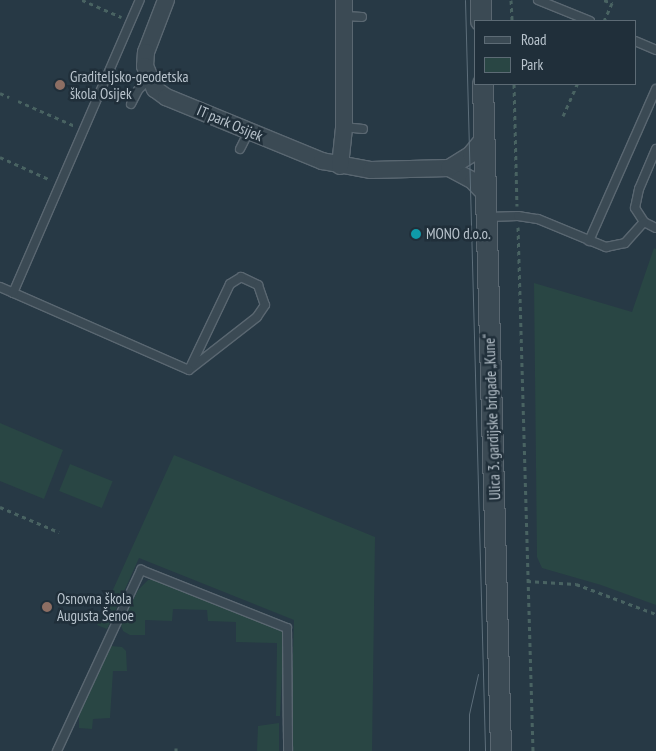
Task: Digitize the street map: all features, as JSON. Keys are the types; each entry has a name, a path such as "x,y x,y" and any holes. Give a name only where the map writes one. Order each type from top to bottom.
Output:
{"street":[{"path":"149,79 146,52 166,0"},
{"path":"481,0 481,20"},
{"path":"340,166 344,127 344,8"},
{"name":"IT park Osijek","path":"149,79 166,96 305,155 340,166 370,170 449,168 473,181 485,194"},
{"name":"Ulica 3. gardijske brigade „Kune“","path":"482,85 501,751"},
{"path":"449,168 471,154 484,138"}],"lane":[{"path":"13,293 140,0"},
{"path":"538,0 588,20"},
{"path":"344,8 362,16"},
{"path":"636,41 656,50"},
{"path":"131,104 149,79"},
{"path":"589,241 656,89"},
{"path":"344,127 362,129"},
{"path":"240,149 248,131"},
{"path":"656,149 635,200 635,208 644,222 656,228"},
{"path":"486,217 518,216 538,219 606,247 617,247 626,242 644,222"},
{"path":"241,277 258,285 265,304 258,317 189,370 230,284 241,277"},
{"path":"0,287 189,370"},
{"path":"58,751 141,570 287,628 288,751"}],"path":[{"path":"82,0 131,21"},
{"path":"511,0 512,20"},
{"path":"604,0 612,3 604,20"},
{"path":"514,85 533,751"},
{"path":"563,116 577,85"},
{"path":"0,94 9,97"},
{"path":"18,101 84,131"},
{"path":"0,157 61,185"},
{"path":"0,507 60,532"},
{"path":"527,581 576,584 656,614"}],"green space":[{"path":"654,248 656,249 656,605 601,585 542,568 537,557 534,283 632,312"},
{"path":"0,423 63,450 44,499 0,481"},
{"path":"174,455 375,537 372,751 290,751 294,620 139,558 107,629 97,625"},
{"path":"70,464 113,481 102,508 59,491"},
{"path":"148,580 156,580 284,631 280,716 276,716 277,643 236,642 236,622 208,621 207,610 173,609 172,621 145,620 145,635 130,635 123,631 121,625 138,590"},
{"path":"111,646 122,647 126,651 127,671 113,671 110,718 93,719 92,729 79,728 79,715"},
{"path":"279,723 279,751 257,751 258,726"}],"tram line":[{"path":"465,0 485,751"},
{"path":"469,751 469,714 478,674"}],"place":[{"name":"Graditeljsko-geodetska škola Osijek","path":"60,85"},
{"name":"MONO d.o.o.","path":"416,234"},
{"name":"Osnovna škola Augusta Šenoe","path":"47,607"}]}
